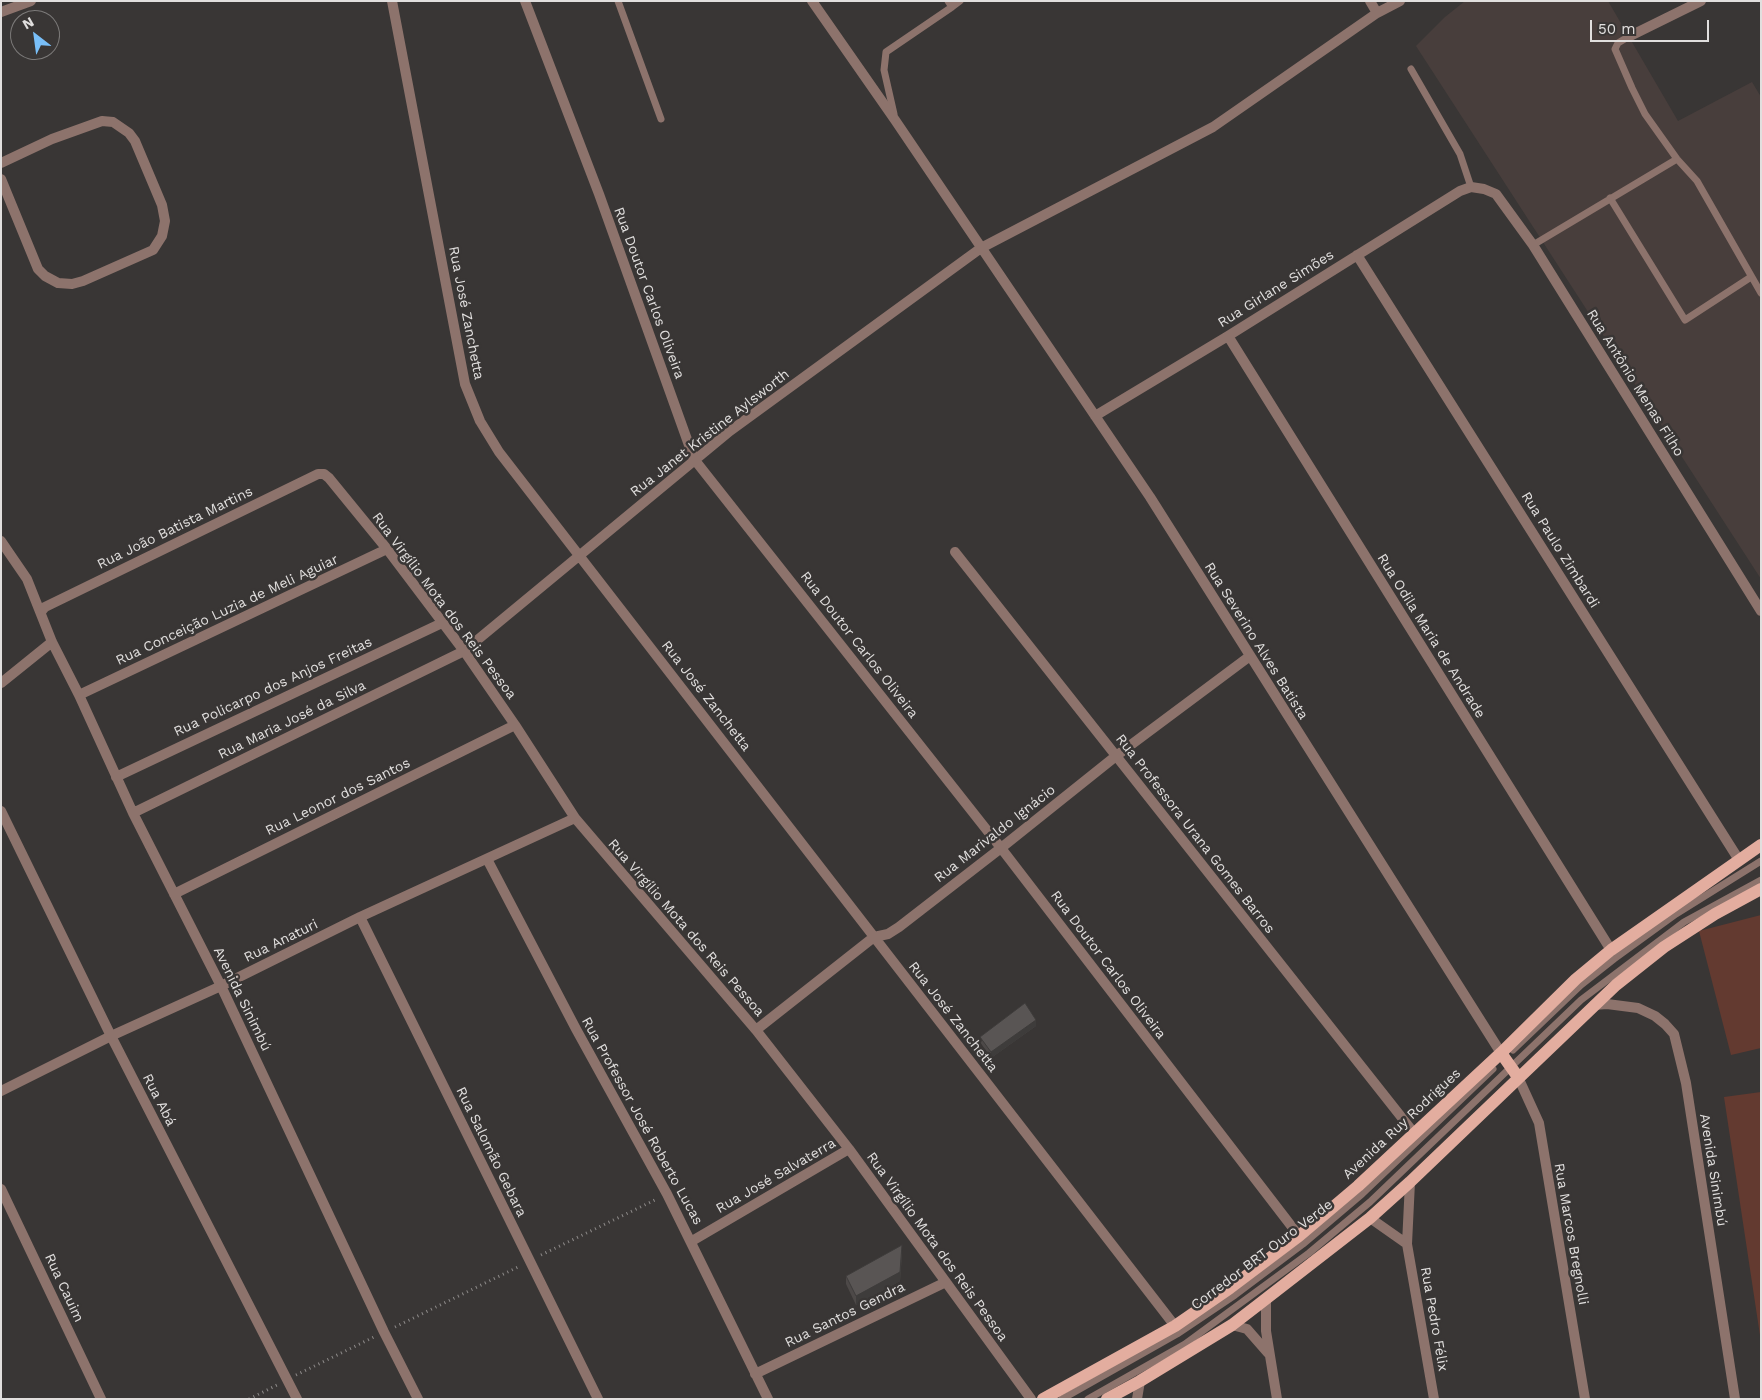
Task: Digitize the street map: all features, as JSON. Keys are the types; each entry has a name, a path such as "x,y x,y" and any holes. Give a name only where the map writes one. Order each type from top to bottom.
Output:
{"main road":[{"name":"Avenida Ruy Rodrigues","path":"1107,1399 1232,1325 1370,1218 1410,1182 1509,1064 1576,979 1611,950 1761,845"},
{"name":"Avenida Ruy Rodrigues","path":"1043,1399 1174,1326 1230,1288 1299,1236 1358,1186 1414,1133 1594,1005 1616,984 1669,944 1715,914 1761,889"}],"street":[{"path":"1,12 31,1"},
{"name":"Rua José Zanchetta","path":"392,1 465,384 480,422 499,452 1174,1326"},
{"name":"Rua Doutor Carlos Oliveira","path":"526,1 599,194 694,459 1001,848 1299,1236"},
{"name":"Rua Severino Alves Batista","path":"812,1 895,120 1150,497 1509,1064"},
{"path":"1370,1 1376,13"},
{"name":"Rua Janet Kristine Aylsworth","path":"464,651 694,459 981,248 1213,127 1376,13 1400,1"},
{"path":"1628,37 1701,1"},
{"path":"1,163 52,139 93,124 102,121 114,122 129,132 136,140 162,205 165,221 162,236 152,250 135,258 83,281 72,284 58,283 45,276 38,269 1,178"},
{"name":"Rua Antônio Menas Filho","path":"1471,187 1484,189 1496,194 1532,245 1761,611"},
{"name":"Rua Girlane Simões","path":"1095,416 1228,336 1460,191 1471,187"},
{"name":"Rua Paulo Zimbardi","path":"1357,255 1739,860"},
{"name":"Rua Odila Maria de Andrade","path":"1228,336 1611,950"},
{"name":"Rua João Batista Martins","path":"41,612 45,607 318,474 324,474"},
{"name":"Rua Virgílio Mota dos Reis Pessoa","path":"324,474 387,549 464,651 515,725 574,818 756,1030 849,1149 1031,1399"},
{"name":"Avenida Sinimbú","path":"1,542 27,579 52,642 79,695 133,813 221,986 384,1332 418,1399"},
{"name":"Rua Conceição Luzia de Meli Aguiar","path":"79,695 387,549"},
{"name":"Rua Professora Urana Gomes Barros","path":"955,552 1414,1133"},
{"name":"Rua Policarpo dos Anjos Freitas","path":"116,777 442,623"},
{"path":"1,683 52,642"},
{"name":"Rua Maria José da Silva","path":"133,813 464,651"},
{"name":"Rua Marivaldo Ignácio","path":"756,1030 874,937 888,934 899,928 1116,756 1250,656"},
{"name":"Rua Leonor dos Santos","path":"174,894 515,725"},
{"name":"Rua Abá","path":"1,812 111,1036 297,1399"},
{"name":"Rua Anaturi","path":"1,1091 111,1036 221,986 360,917 574,818"},
{"name":"Rua Professor José Roberto Lucas","path":"486,860 692,1241 768,1399"},
{"name":"Rua Salomão Gebara","path":"360,917 598,1399"},
{"name":"Avenida Sinimbú","path":"1594,1005 1607,1004 1638,1008 1655,1016 1666,1024 1674,1034 1686,1083 1736,1399"},
{"name":"Rua Marcos Bregnolli","path":"1509,1064 1538,1123 1585,1399"},
{"name":"Rua José Salvaterra","path":"692,1241 849,1149"},
{"name":"Rua Pedro Félix","path":"1410,1182 1407,1244 1434,1399"},
{"name":"Rua Cauim","path":"1,1189 101,1399"},
{"path":"1370,1218 1407,1244"},
{"name":"Rua Santos Gendra","path":"756,1374 946,1282"},
{"path":"1266,1299 1266,1331 1277,1399"},
{"path":"1232,1325 1247,1329 1269,1354"},
{"path":"1137,1399 1140,1381"}],"lane":[{"path":"618,1 661,119"},
{"path":"895,120 884,70 886,52 950,4 960,1"},
{"path":"1628,37 1618,43 1615,49 1645,114 1677,159 1697,181 1761,294"},
{"path":"1411,69 1460,154 1471,187"},
{"path":"1532,245 1677,159"},
{"path":"1610,198 1685,320 1751,277"},
{"name":"Corredor BRT Ouro Verde","path":"1088,1399 1185,1344 1309,1253 1370,1202 1509,1064 1580,985 1676,914 1761,861"},
{"name":"Corredor BRT Ouro Verde","path":"1062,1399 1177,1334 1235,1296 1303,1244 1362,1194 1581,1000 1684,922 1734,893 1761,880"}],"path":[{"path":"249,1399 667,1194"}],"shaded area":[{"path":"1465,1 1608,1 1678,121 1752,82 1761,97 1761,579 1416,46 1445,17"},
{"path":"1761,915 1761,1048 1731,1055 1699,931"},
{"path":"1761,1092 1761,1342 1724,1097"}],"building":[{"path":"1025,1003 1036,1020 991,1052 980,1037"},
{"path":"902,1245 900,1272 856,1296 846,1276"}]}
